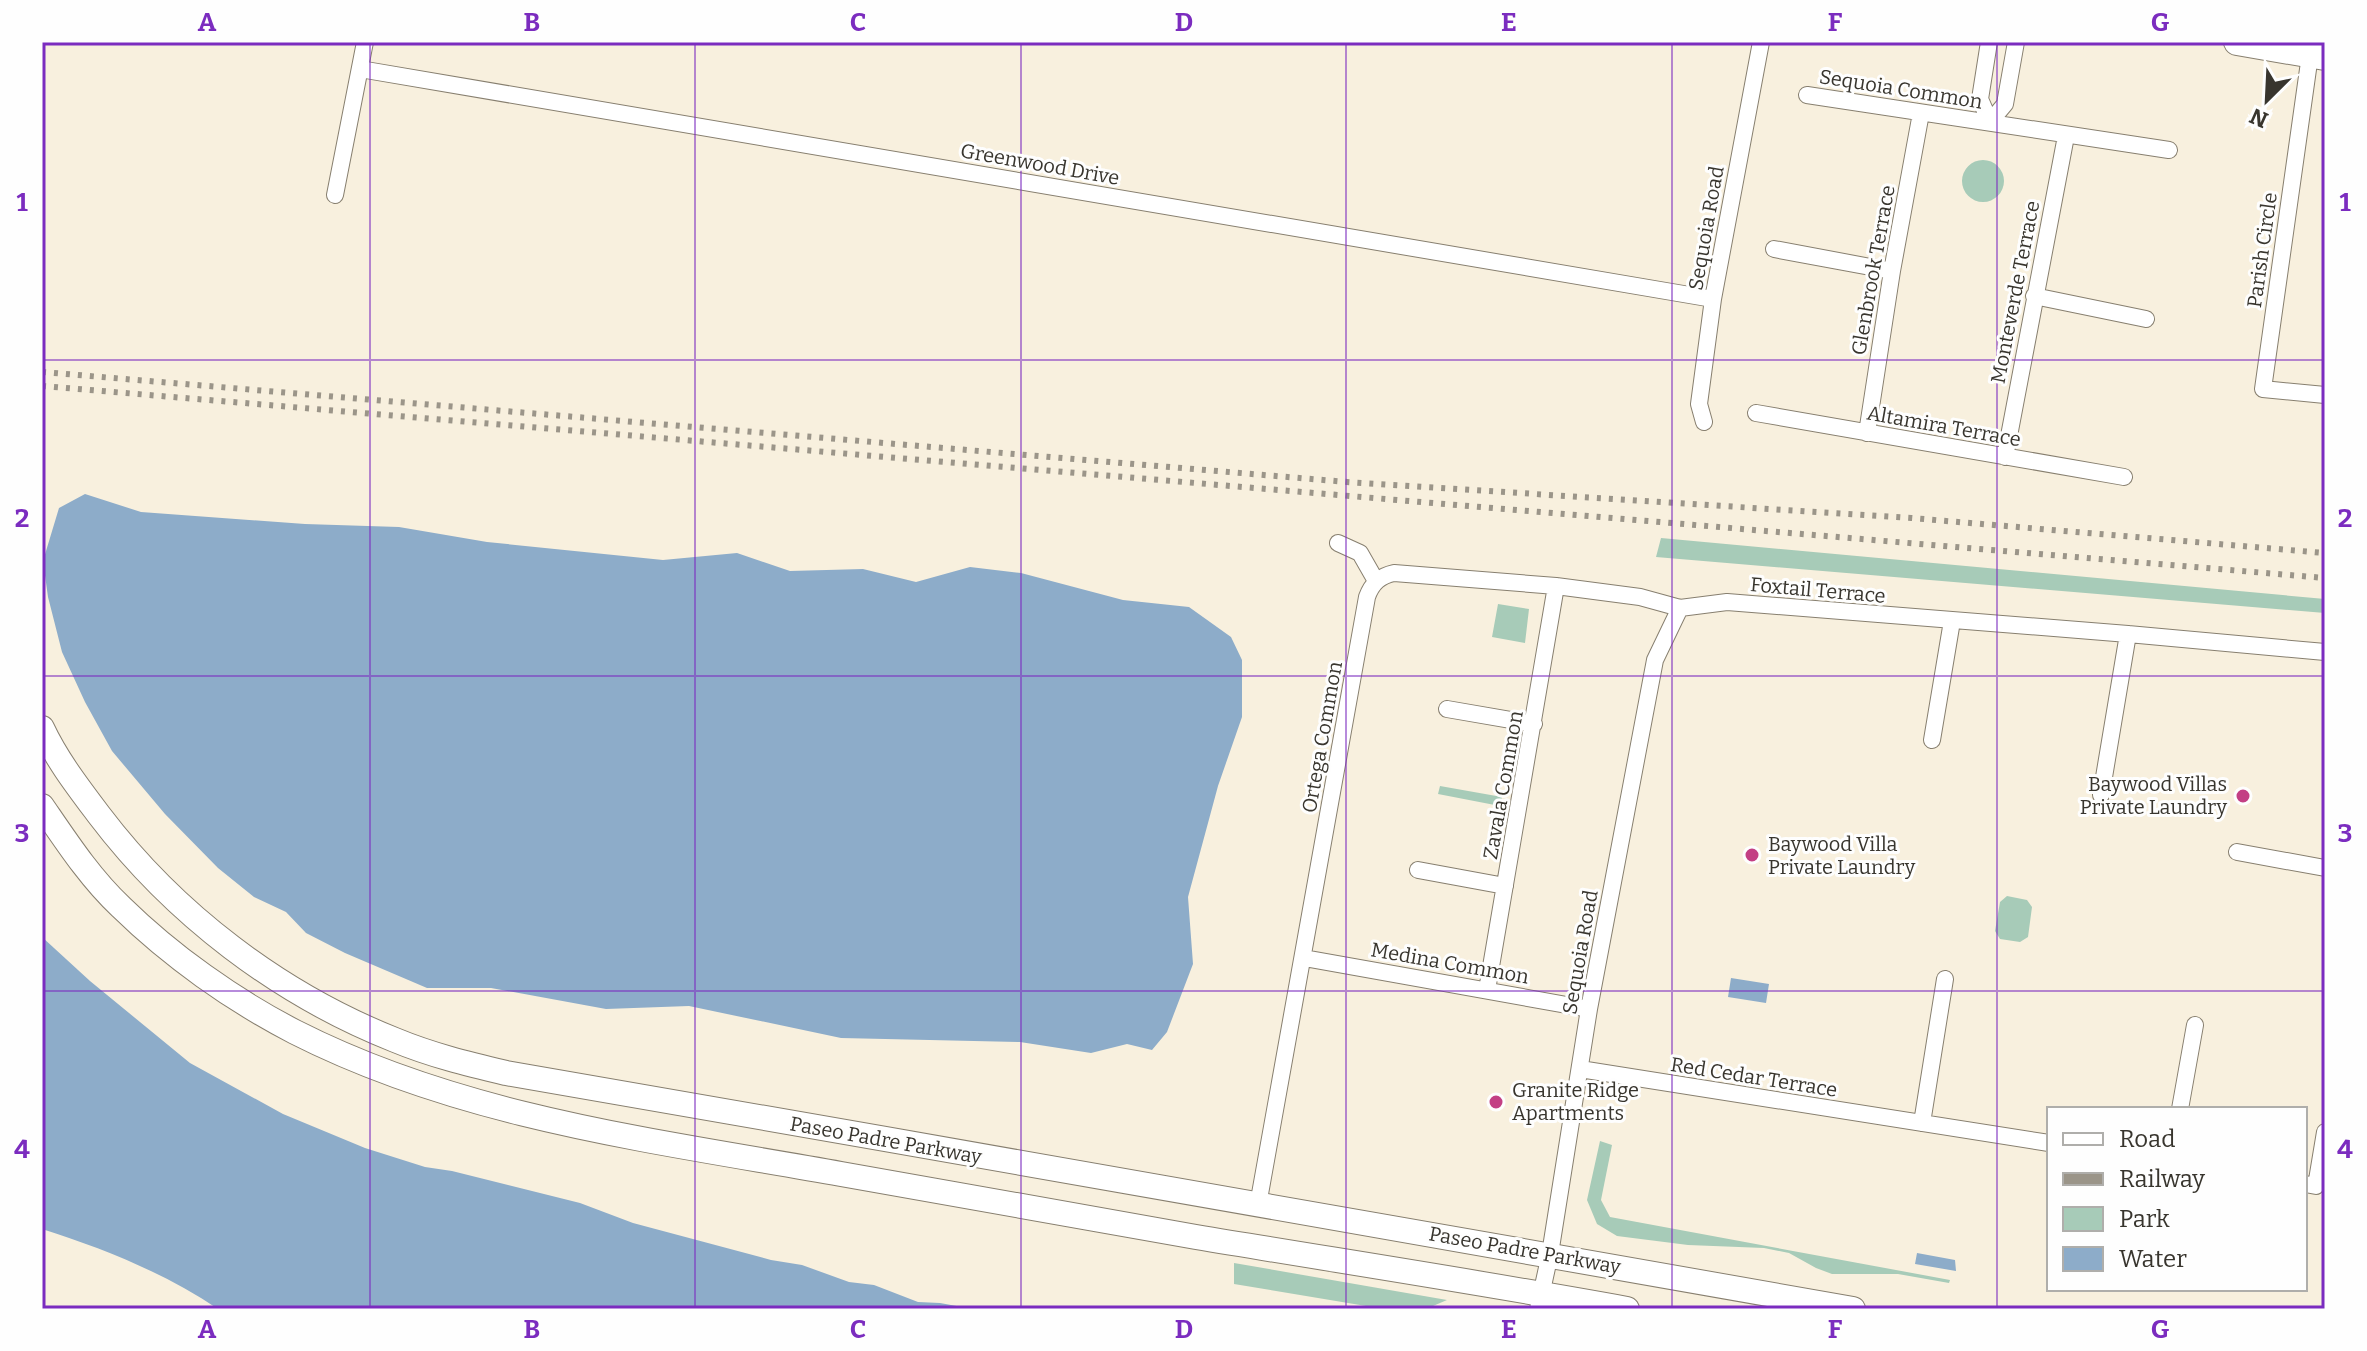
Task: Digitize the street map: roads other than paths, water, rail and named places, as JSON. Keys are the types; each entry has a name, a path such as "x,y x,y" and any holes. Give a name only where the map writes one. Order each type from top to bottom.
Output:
{"main road":[{"path":"2237,42 2316,51"},
{"name":"Paseo Padre Parkway","path":"42,728 71,778 119,841 171,896 269,975 339,1015 395,1041 450,1059 506,1073 1853,1309"},
{"name":"Paseo Padre Parkway","path":"42,806 71,849 120,906 170,949 230,993 292,1031 359,1062 440,1092 640,1138 1539,1301 1627,1309"}],"street":[{"path":"335,195 365,42"},
{"name":"Sequoia Road","path":"1704,422 1699,404 1713,299 1761,42"},
{"name":"Sequoia Common","path":"1989,42 1980,99 1990,122"},
{"name":"Sequoia Common","path":"1990,122 2005,104 2016,42"},
{"name":"Parish Circle","path":"2316,51 2263,389 2325,395"},
{"name":"Greenwood Drive","path":"360,69 1713,299"},
{"name":"Sequoia Common","path":"1807,95 2169,150"},
{"name":"Glenbrook Terrace","path":"1867,433 1921,113"},
{"name":"Monteverde Terrace","path":"2005,457 2066,136"},
{"path":"1774,249 1892,271"},
{"path":"2034,296 2146,319"},
{"name":"Altamira Terrace","path":"1756,413 2124,477"},
{"path":"1338,543 1360,553 1376,581 1394,573 1556,586 1640,597 1680,608"},
{"name":"Ortega Common","path":"1258,1205 1367,597 1376,581"},
{"name":"Zavala Common","path":"1487,990 1556,586"},
{"name":"Foxtail Terrace","path":"1680,608 1727,602 2325,652"},
{"name":"Sequoia Road","path":"1539,1301 1550,1254 1589,1009 1655,660 1680,608"},
{"path":"1932,740 1952,621"},
{"path":"2101,795 2128,634"},
{"path":"1447,709 1534,724"},
{"path":"2237,852 2325,868"},
{"path":"1418,870 1505,886"},
{"name":"Medina Common","path":"1304,958 1589,1009"},
{"path":"1922,1123 1945,979"},
{"path":"2180,1107 2195,1025"},
{"name":"Red Cedar Terrace","path":"1580,1069 2047,1143"},
{"path":"2310,1185 2325,1132"}],"water":[{"path":"85,494 141,512 305,524 399,527 487,542 663,560 737,553 790,571 863,569 916,582 970,567 1021,573 1123,600 1189,607 1231,637 1242,660 1242,717 1218,786 1188,897 1193,964 1167,1032 1152,1050 1127,1044 1091,1053 1020,1042 841,1038 689,1006 606,1009 491,988 427,988 345,953 306,933 286,912 254,897 218,868 165,814 112,751 62,652 48,597 43,561 59,508"},
{"path":"42,937 190,1063 283,1114 365,1148 425,1167 580,1203 633,1223 771,1260 802,1265 849,1282 874,1285 918,1302 973,1309 218,1309 177,1284 133,1263 42,1229"},
{"path":"1731,978 1769,984 1766,1003 1728,997"},
{"path":"1917,1253 1955,1260 1956,1271 1915,1264"}],"railway":[{"path":"42,372 1347,482 1911,518 2325,553"},
{"path":"42,386 2325,578"}],"place":[{"name":"Baywood Villas Private Laundry","path":"2243,796"},
{"name":"Baywood Villa Private Laundry","path":"1752,855"},
{"name":"Granite Ridge Apartments","path":"1496,1102"}]}
